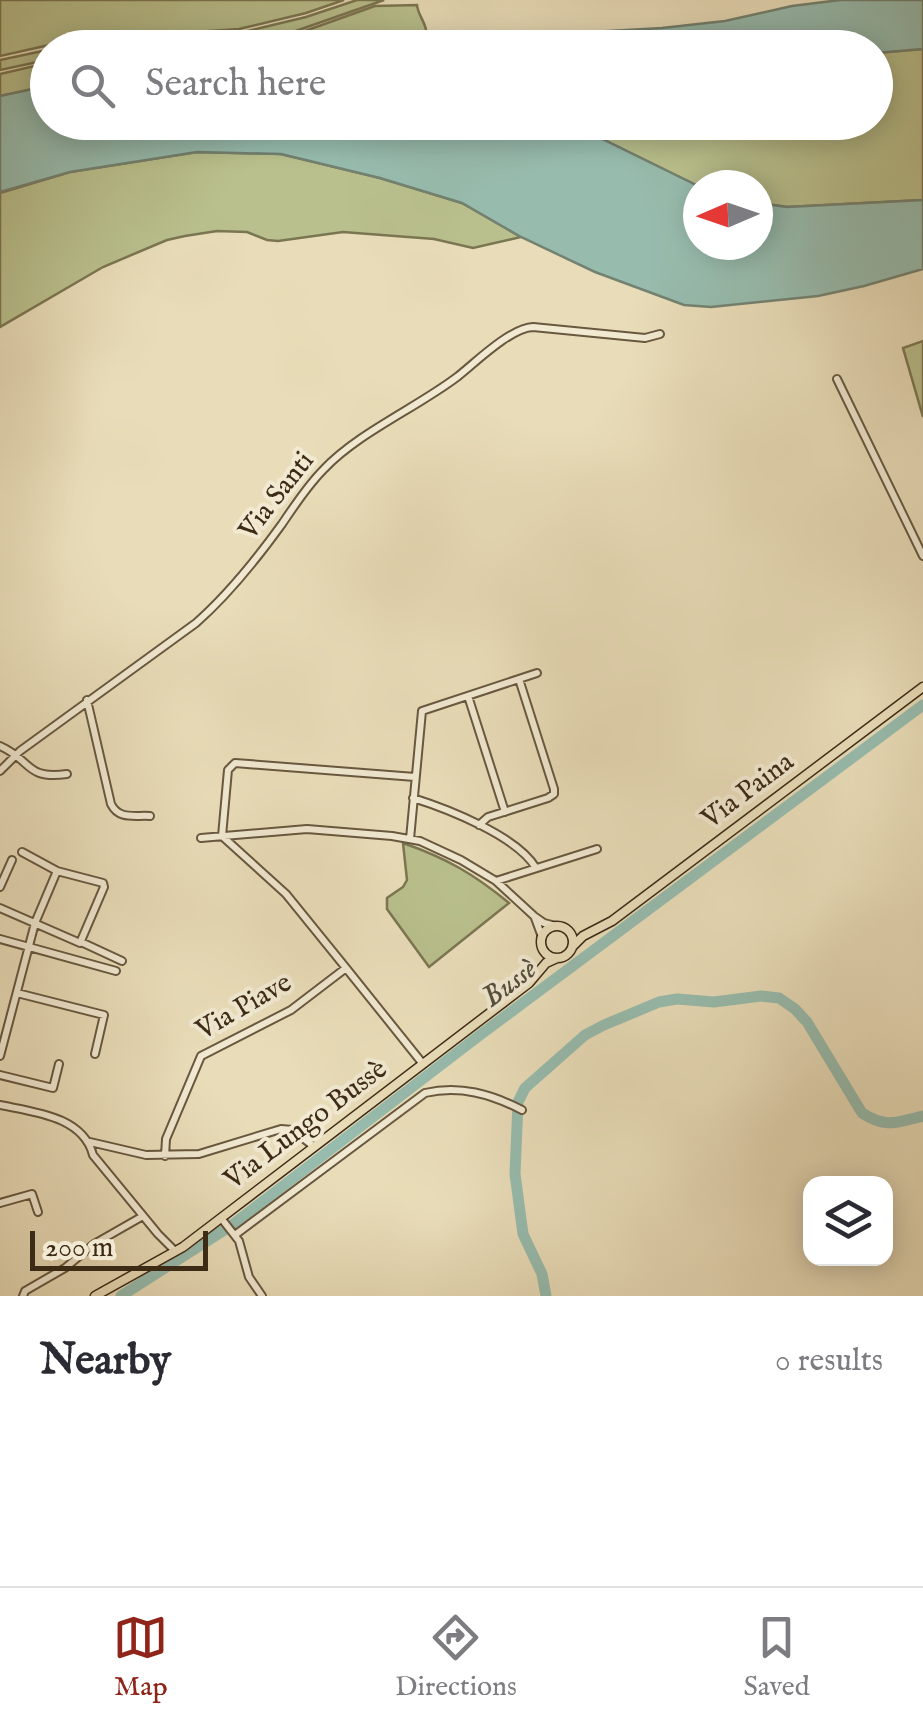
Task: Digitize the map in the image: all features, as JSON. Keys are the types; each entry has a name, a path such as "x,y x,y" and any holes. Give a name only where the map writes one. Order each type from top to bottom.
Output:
{"main road":[{"name":"Via Paina","path":"573,946 582,936 612,921 923,687"},
{"path":"535,976 547,929 556,926 570,931 573,946 567,955 556,958 543,950"},
{"name":"Via Paina","path":"570,931 598,928"},
{"name":"Via Lungo Bussè","path":"95,1296 183,1247 556,958"}],"street":[{"name":"Via Santi","path":"0,770 221,601 326,466 446,386 516,332 533,327 645,338 660,334"},
{"path":"837,379 923,556"},
{"path":"410,839 422,711 537,673"},
{"path":"479,825 488,817 554,794 519,679"},
{"path":"468,696 505,812"},
{"path":"87,700 115,812 121,816 150,816"},
{"path":"0,746 42,776 68,774"},
{"path":"222,836 230,765 414,777"},
{"path":"413,798 450,810 499,836 536,868"},
{"path":"201,838 306,830 420,841 496,881 534,916 556,926"},
{"path":"222,836 286,894 423,1064"},
{"path":"496,881 597,848"},
{"path":"22,852 57,870 104,883 81,942"},
{"path":"0,887 12,860"},
{"path":"0,1056 35,923 57,870"},
{"path":"0,908 122,961"},
{"path":"534,916 542,937"},
{"path":"0,939 116,970"},
{"name":"Via Piave","path":"164,1156 168,1132 200,1056 292,1010 346,968"},
{"path":"17,994 104,1016 95,1054"},
{"path":"0,1075 54,1088 59,1064"},
{"path":"235,1235 425,1093 443,1089 475,1092 518,1109"},
{"path":"0,1105 58,1118 90,1142 146,1154 199,1154 280,1130 293,1130 312,1146"},
{"path":"90,1142 94,1155 174,1250"},
{"path":"0,1203 32,1194 38,1212"},
{"path":"24,1295 94,1244 143,1216"},
{"path":"221,1218 235,1235 249,1277 262,1296"}],"green space":[{"path":"0,0 344,0 239,29 30,30 30,49 0,56"},
{"path":"357,0 384,0 298,30 252,30"},
{"path":"417,5 426,30 308,30 375,6"},
{"path":"923,49 923,200 773,205 773,170 683,170 683,179 604,140 893,140 893,52"},
{"path":"30,54 30,64 0,70 0,60"},
{"path":"30,67 30,90 0,96 0,74"},
{"path":"197,152 281,154 380,178 462,203 521,237 473,248 434,239 343,232 278,241 247,232 185,236 103,267 0,327 0,193 70,172"},
{"path":"923,341 923,417 903,348"},
{"path":"403,843 459,868 509,903 429,967 387,909 387,898 407,880"}],"shaded area":[{"path":"840,0 923,0 923,49 893,52 893,30 627,30 725,21"},
{"path":"30,90 30,140 604,140 683,179 683,260 773,260 773,205 923,200 923,269 818,296 711,307 684,305 595,272 521,237 462,203 281,154 197,152 70,172 0,192 0,96"}],"waterway":[{"name":"Bussè","path":"121,1296 232,1225 923,705"},
{"path":"546,1296 542,1274 523,1234 515,1174 518,1102 525,1088 585,1035 604,1025 659,1002 677,999 714,1002 761,996 779,998 807,1022 862,1113 885,1123 923,1116"}]}
